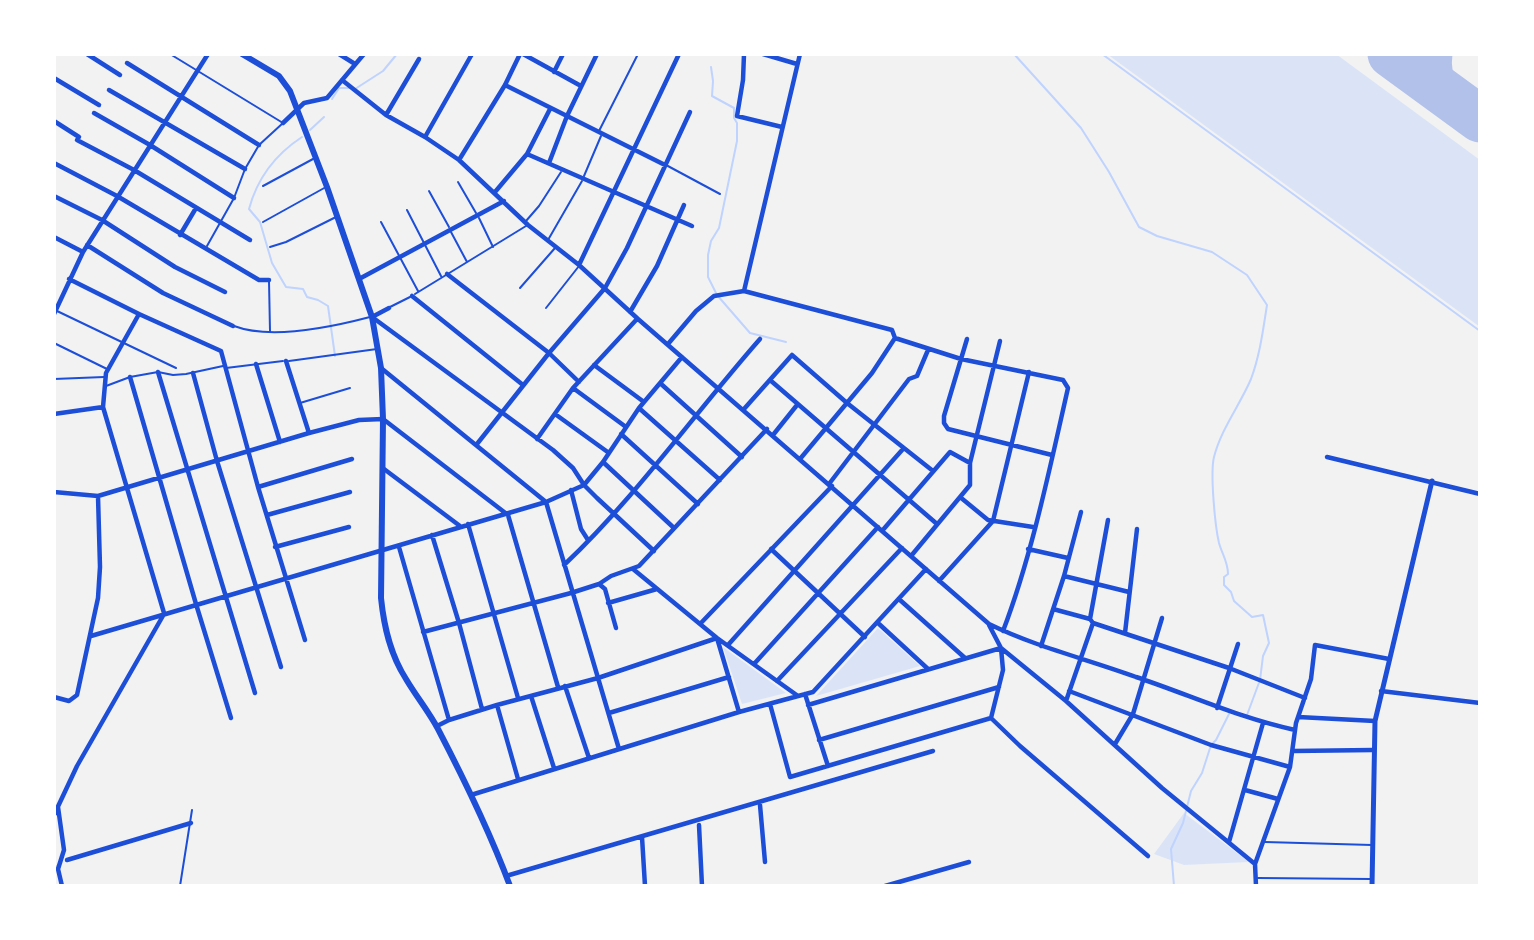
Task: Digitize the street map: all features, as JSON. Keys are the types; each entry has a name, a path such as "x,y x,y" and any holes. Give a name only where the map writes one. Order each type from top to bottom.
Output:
{"main road":[{"path":"243,54 279,76 298,108 372,317 381,368 383,419 383,624 404,677 437,726 510,886"}],"street":[{"path":"87,54 120,75"},
{"path":"55,312 87,245 208,54"},
{"path":"339,54 355,64"},
{"path":"283,123 304,103 327,98 364,54"},
{"path":"425,137 472,54"},
{"path":"460,160 521,54 582,86"},
{"path":"554,72 563,54"},
{"path":"549,163 567,116 597,54"},
{"path":"579,265 679,54"},
{"path":"744,54 737,116 782,127"},
{"path":"763,54 797,64"},
{"path":"744,291 800,54"},
{"path":"386,115 420,57"},
{"path":"127,63 260,145"},
{"path":"54,78 99,105"},
{"path":"342,79 386,115 460,160 526,223 579,265 989,624 1041,646 1081,657 1217,708 1295,730"},
{"path":"505,85 665,165"},
{"path":"109,90 245,169"},
{"path":"495,192 527,154 550,108"},
{"path":"477,444 549,352 605,288 690,112"},
{"path":"94,113 234,198"},
{"path":"54,121 78,139 250,240"},
{"path":"527,154 692,226"},
{"path":"54,163 117,196 259,280 269,280"},
{"path":"54,196 102,220 175,267 225,292"},
{"path":"359,279 504,201"},
{"path":"630,312 657,266 684,205"},
{"path":"180,234 197,208"},
{"path":"54,237 83,252"},
{"path":"87,245 163,293 233,326"},
{"path":"444,276 549,352 579,382"},
{"path":"69,279 222,351 266,516 304,640"},
{"path":"668,344 696,312 717,295 744,291 892,330 895,338 928,350 1063,380 1068,387 1052,455 1014,604 1003,631"},
{"path":"412,296 523,385"},
{"path":"389,308 372,317 573,468 584,485 654,551"},
{"path":"54,815 77,766 164,613 103,407 105,377 139,314"},
{"path":"537,439 573,388 638,319"},
{"path":"800,459 872,373 895,338"},
{"path":"564,565 655,464 760,339"},
{"path":"967,339 944,424 948,429 976,438 1052,455"},
{"path":"911,556 970,485 970,463 1000,341"},
{"path":"700,624 830,485 909,379 917,376 928,350"},
{"path":"744,409 792,355 846,403 933,471"},
{"path":"91,636 226,595 381,553 461,526 508,515 547,502 584,485 603,463 639,408 682,357"},
{"path":"286,361 309,433"},
{"path":"256,364 280,442"},
{"path":"594,365 645,402"},
{"path":"381,368 547,502 620,749"},
{"path":"939,581 993,521 1029,372"},
{"path":"158,373 255,693"},
{"path":"193,373 217,461 281,667"},
{"path":"131,377 195,604 231,718"},
{"path":"770,380 937,524"},
{"path":"660,383 742,457"},
{"path":"573,388 626,427"},
{"path":"773,435 797,405"},
{"path":"54,414 103,407"},
{"path":"639,408 720,480"},
{"path":"555,414 609,453"},
{"path":"54,492 98,496 309,433 359,420 383,419 508,515 534,603 589,758"},
{"path":"422,632 572,593 600,584 611,576 639,566 767,429"},
{"path":"621,435 698,505"},
{"path":"728,645 903,449"},
{"path":"754,664 950,452 970,463"},
{"path":"1327,457 1480,494"},
{"path":"258,487 352,459"},
{"path":"603,463 674,528"},
{"path":"384,468 461,526"},
{"path":"1372,882 1375,721 1432,481"},
{"path":"571,490 581,529 588,540"},
{"path":"266,516 350,492"},
{"path":"54,697 69,701 77,695 91,636 100,578 98,496"},
{"path":"960,497 993,521 1034,527"},
{"path":"1041,646 1082,512"},
{"path":"1066,701 1092,621 1108,520"},
{"path":"468,524 518,698"},
{"path":"275,547 349,527"},
{"path":"1125,633 1137,529"},
{"path":"432,535 482,709"},
{"path":"400,547 449,720"},
{"path":"777,681 902,548"},
{"path":"771,549 865,637"},
{"path":"1028,549 1068,558"},
{"path":"633,569 717,638 797,696"},
{"path":"470,795 739,712 813,692 926,569"},
{"path":"1064,576 1129,592"},
{"path":"600,584 616,628"},
{"path":"608,603 657,589"},
{"path":"900,600 965,658"},
{"path":"1053,609 1229,668 1306,698"},
{"path":"1115,744 1133,713 1162,618"},
{"path":"878,624 928,669"},
{"path":"989,624 1001,648 1003,670 991,718"},
{"path":"437,726 482,709 598,678 717,638"},
{"path":"717,638 739,712"},
{"path":"1217,708 1238,644"},
{"path":"1256,886 1255,864 1290,767 1295,730 1306,698 1315,645 1390,659"},
{"path":"808,705 1001,648"},
{"path":"1001,648 1066,701 1177,801 1255,864"},
{"path":"609,713 729,677"},
{"path":"820,740 999,687"},
{"path":"1069,691 1133,713 1211,745 1290,767"},
{"path":"1381,691 1480,703"},
{"path":"805,694 828,766"},
{"path":"531,696 554,768"},
{"path":"770,704 790,777 991,718"},
{"path":"497,705 518,779"},
{"path":"991,718 1148,856"},
{"path":"1298,718 1375,721"},
{"path":"1229,842 1263,723"},
{"path":"1293,751 1373,750"},
{"path":"506,876 933,751"},
{"path":"1245,790 1278,799"},
{"path":"760,805 765,862"},
{"path":"57,806 64,850 58,869 62,886"},
{"path":"67,860 191,823"},
{"path":"699,825 702,886"},
{"path":"642,837 645,886"},
{"path":"885,886 969,862"}],"lane":[{"path":"170,54 283,123 260,145 245,169 234,198 206,249"},
{"path":"548,241 584,177 600,134 638,54"},
{"path":"263,186 317,157"},
{"path":"665,165 720,194"},
{"path":"389,308 523,230 563,169"},
{"path":"457,181 493,248"},
{"path":"263,222 327,187"},
{"path":"429,191 467,262"},
{"path":"407,210 444,276"},
{"path":"270,247 286,242 337,216"},
{"path":"381,222 419,292"},
{"path":"520,288 555,247"},
{"path":"546,308 579,265"},
{"path":"269,280 270,331"},
{"path":"55,312 176,368"},
{"path":"233,326 253,332 270,331 331,327 372,317"},
{"path":"54,343 108,370"},
{"path":"104,386 131,377 158,373 193,373 378,349"},
{"path":"54,379 105,377"},
{"path":"299,403 350,388"},
{"path":"180,886 192,810"},
{"path":"1263,842 1373,845"},
{"path":"1255,878 1372,882"}],"shaded area":[{"path":"1107,54 1336,54 1480,160 1480,327"},
{"path":"878,628 920,666 816,696"},
{"path":"723,647 786,693 742,704"},
{"path":"1184,813 1249,862 1184,865 1154,854"}],"waterway":[{"path":"355,89 383,71 397,54"},
{"path":"1014,54 1081,128 1139,227 1157,236 1212,252 1247,275 1267,305 1254,370 1247,389 1221,437 1213,465 1216,525 1228,570 1224,585 1231,592 1234,601 1252,617 1263,615 1269,643 1263,656 1260,680 1247,715"},
{"path":"1102,54 1480,331"},
{"path":"711,67 712,96 734,108 737,141 719,228 711,241 708,255 708,277 717,295 750,333 786,342"},
{"path":"332,99 339,88 349,88"},
{"path":"310,130 324,117"},
{"path":"302,137 284,151 269,168 257,187 249,209 260,222 272,263 286,287 303,289 307,297 328,306 335,356"},
{"path":"1174,886 1171,849 1183,823 1191,791 1202,773 1211,745 1229,714"},
{"path":"54,860 56,868"}],"taxiway":[{"path":"1443,54 1443,73 1450,89 1474,115"}],"runway":[{"path":"1391,54 1480,119"}]}
